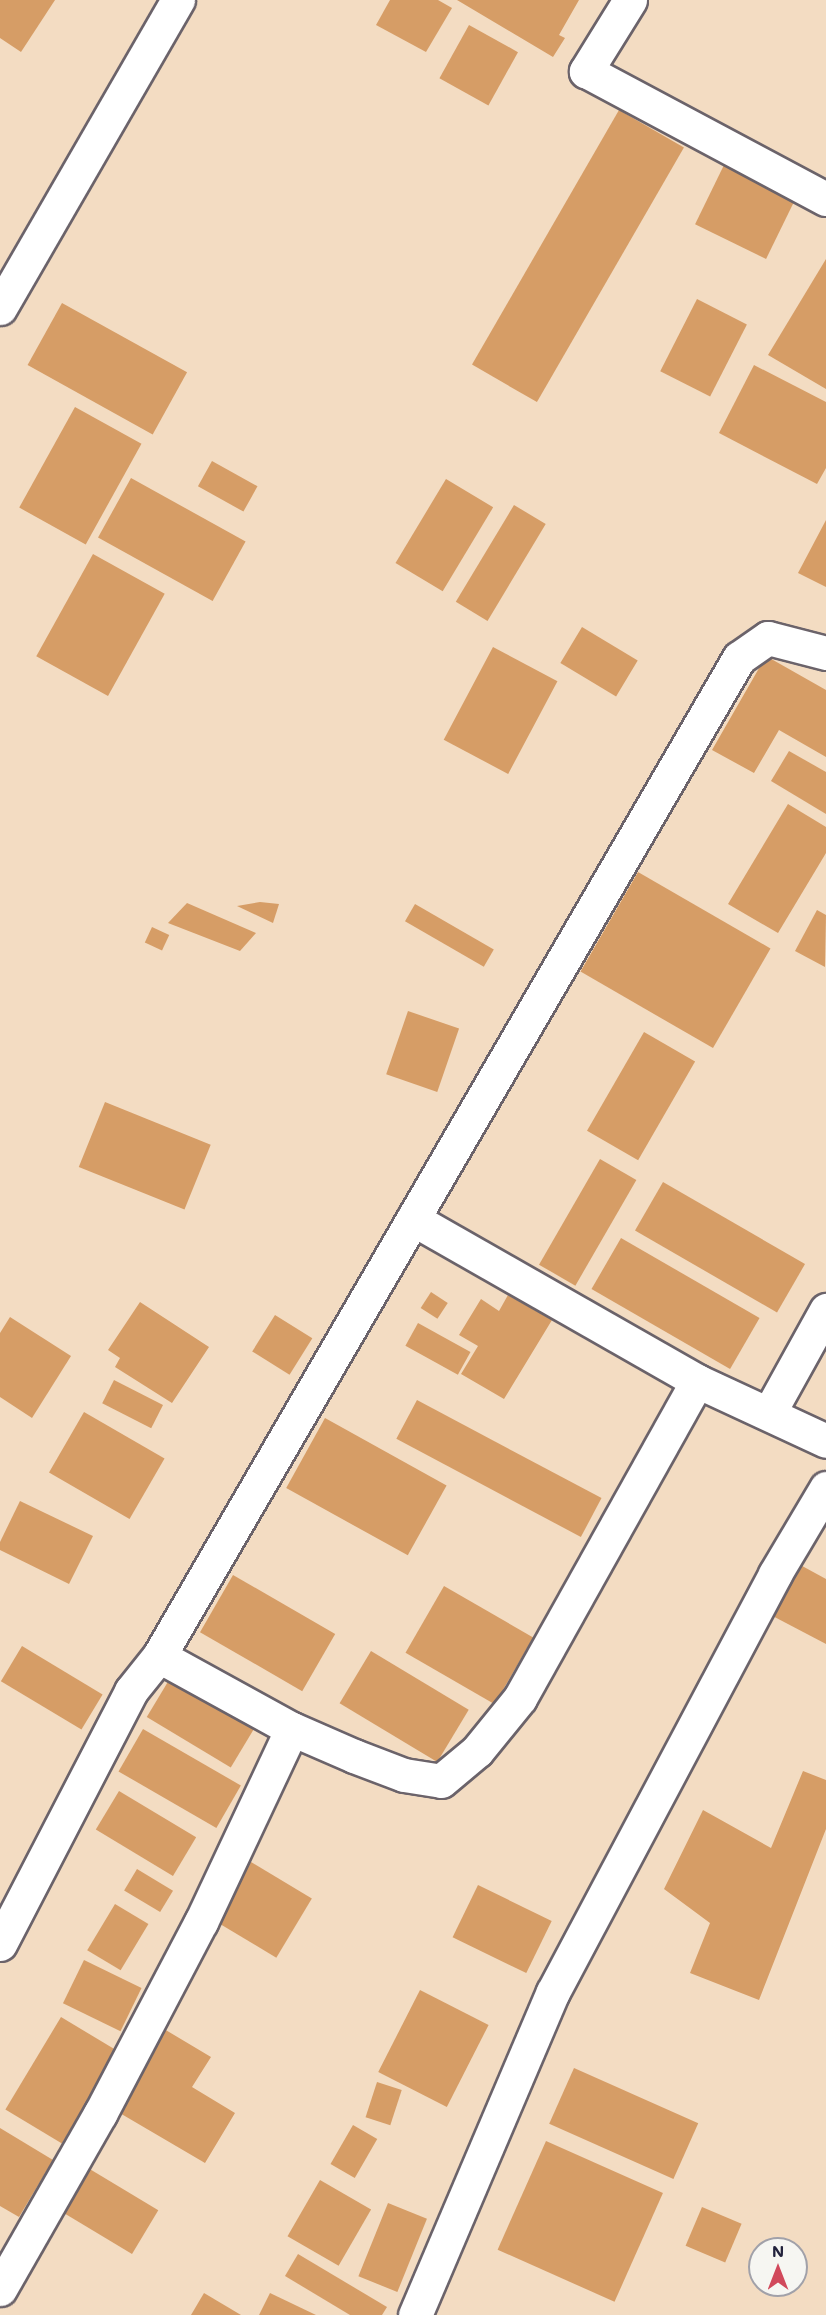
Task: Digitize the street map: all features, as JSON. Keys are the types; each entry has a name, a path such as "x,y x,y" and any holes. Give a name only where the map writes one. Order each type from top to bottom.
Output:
{"street":[{"path":"0,308 178,0"},
{"path":"630,0 586,71 826,199"},
{"path":"0,1944 131,1691 159,1656 739,658 768,638 826,652"},
{"path":"413,1219 697,1381 769,1413 826,1442"},
{"path":"769,1413 826,1310"},
{"path":"159,1656 292,1730 404,1775 441,1780 462,1766 520,1698 697,1381"},
{"path":"427,2310 553,1992 775,1574 826,1488"},
{"path":"0,2289 100,2114 201,1922 292,1730"}],"building":[{"path":"0,0 55,0 21,52 0,38"},
{"path":"390,0 438,0 452,8 426,52 376,25"},
{"path":"457,0 579,0 559,35 565,38 553,57"},
{"path":"469,25 518,52 488,106 439,78"},
{"path":"619,110 684,148 537,402 472,365"},
{"path":"724,165 795,200 766,259 695,224"},
{"path":"826,259 826,389 768,355"},
{"path":"697,299 747,324 710,397 660,371"},
{"path":"62,303 187,372 153,434 28,365"},
{"path":"754,365 826,402 826,468 817,484 719,433"},
{"path":"75,407 141,444 86,544 19,508"},
{"path":"212,461 257,486 243,512 198,486"},
{"path":"131,478 246,542 213,601 98,537"},
{"path":"446,479 493,507 443,591 396,563"},
{"path":"514,505 546,524 488,621 456,602"},
{"path":"826,520 826,587 798,573"},
{"path":"93,554 165,594 108,696 36,656"},
{"path":"582,627 638,660 616,696 560,663"},
{"path":"493,647 557,681 508,774 444,740"},
{"path":"766,656 826,690 826,757 779,730 754,773 712,750"},
{"path":"789,751 826,772 826,814 771,781"},
{"path":"788,804 826,827 826,853 778,933 728,904"},
{"path":"638,872 771,948 713,1048 580,972"},
{"path":"260,902 279,904 273,923 237,906"},
{"path":"187,903 256,933 240,951 168,923"},
{"path":"415,904 494,949 484,967 405,921"},
{"path":"817,910 826,915 825,967 795,951"},
{"path":"152,927 169,935 162,950 145,942"},
{"path":"408,1011 459,1029 437,1092 386,1074"},
{"path":"644,1032 695,1062 638,1160 587,1131"},
{"path":"105,1102 211,1145 184,1210 79,1167"},
{"path":"600,1159 636,1180 575,1286 539,1265"},
{"path":"663,1182 805,1264 777,1312 635,1230"},
{"path":"621,1238 760,1318 730,1369 592,1289"},
{"path":"431,1292 448,1303 437,1319 421,1308"},
{"path":"508,1295 552,1320 504,1399 461,1374 478,1346 459,1335 481,1299 499,1311"},
{"path":"140,1302 209,1347 172,1403 115,1367 120,1358 108,1350"},
{"path":"275,1315 312,1338 290,1375 252,1351"},
{"path":"10,1317 71,1356 32,1418 0,1397 0,1333"},
{"path":"418,1323 470,1352 458,1375 405,1346"},
{"path":"114,1380 163,1405 151,1428 102,1403"},
{"path":"417,1400 602,1498 581,1537 396,1439"},
{"path":"84,1412 165,1458 130,1519 49,1473"},
{"path":"325,1418 447,1485 408,1555 286,1488"},
{"path":"20,1501 93,1536 69,1584 0,1550 0,1542"},
{"path":"793,1561 826,1579 826,1644 765,1612"},
{"path":"233,1575 335,1634 302,1691 200,1632"},
{"path":"444,1586 533,1638 495,1704 406,1653"},
{"path":"22,1646 103,1694 81,1730 1,1681"},
{"path":"371,1651 469,1710 437,1762 340,1703"},
{"path":"172,1675 256,1725 231,1767 147,1717"},
{"path":"143,1729 241,1786 216,1828 118,1771"},
{"path":"803,1771 826,1780 826,1829 759,2000 690,1973 710,1923 664,1889 703,1810 771,1848"},
{"path":"119,1791 196,1837 173,1876 96,1830"},
{"path":"251,1862 312,1899 276,1958 215,1921"},
{"path":"137,1869 173,1891 160,1912 124,1890"},
{"path":"478,1885 552,1921 526,1973 453,1937"},
{"path":"115,1904 148,1924 121,1970 87,1950"},
{"path":"84,1960 142,1988 120,2031 63,2003"},
{"path":"420,1990 489,2025 447,2107 378,2072"},
{"path":"61,2017 118,2051 62,2144 5,2110"},
{"path":"159,2026 211,2057 192,2087 235,2113 205,2163 118,2112 145,2067 137,2063"},
{"path":"574,2068 698,2123 673,2179 549,2124"},
{"path":"377,2082 402,2090 390,2125 366,2117"},
{"path":"353,2125 377,2139 355,2178 330,2164"},
{"path":"0,2128 53,2160 19,2217 0,2206"},
{"path":"546,2141 663,2193 615,2302 498,2250"},
{"path":"88,2168 158,2210 132,2254 62,2212"},
{"path":"320,2180 371,2210 339,2266 288,2236"},
{"path":"388,2203 427,2219 397,2292 358,2276"},
{"path":"702,2207 742,2224 725,2262 686,2246"},
{"path":"298,2254 387,2307 382,2315 350,2315 285,2276"},
{"path":"204,2293 241,2315 191,2315"},
{"path":"270,2293 316,2315 259,2315"}]}
